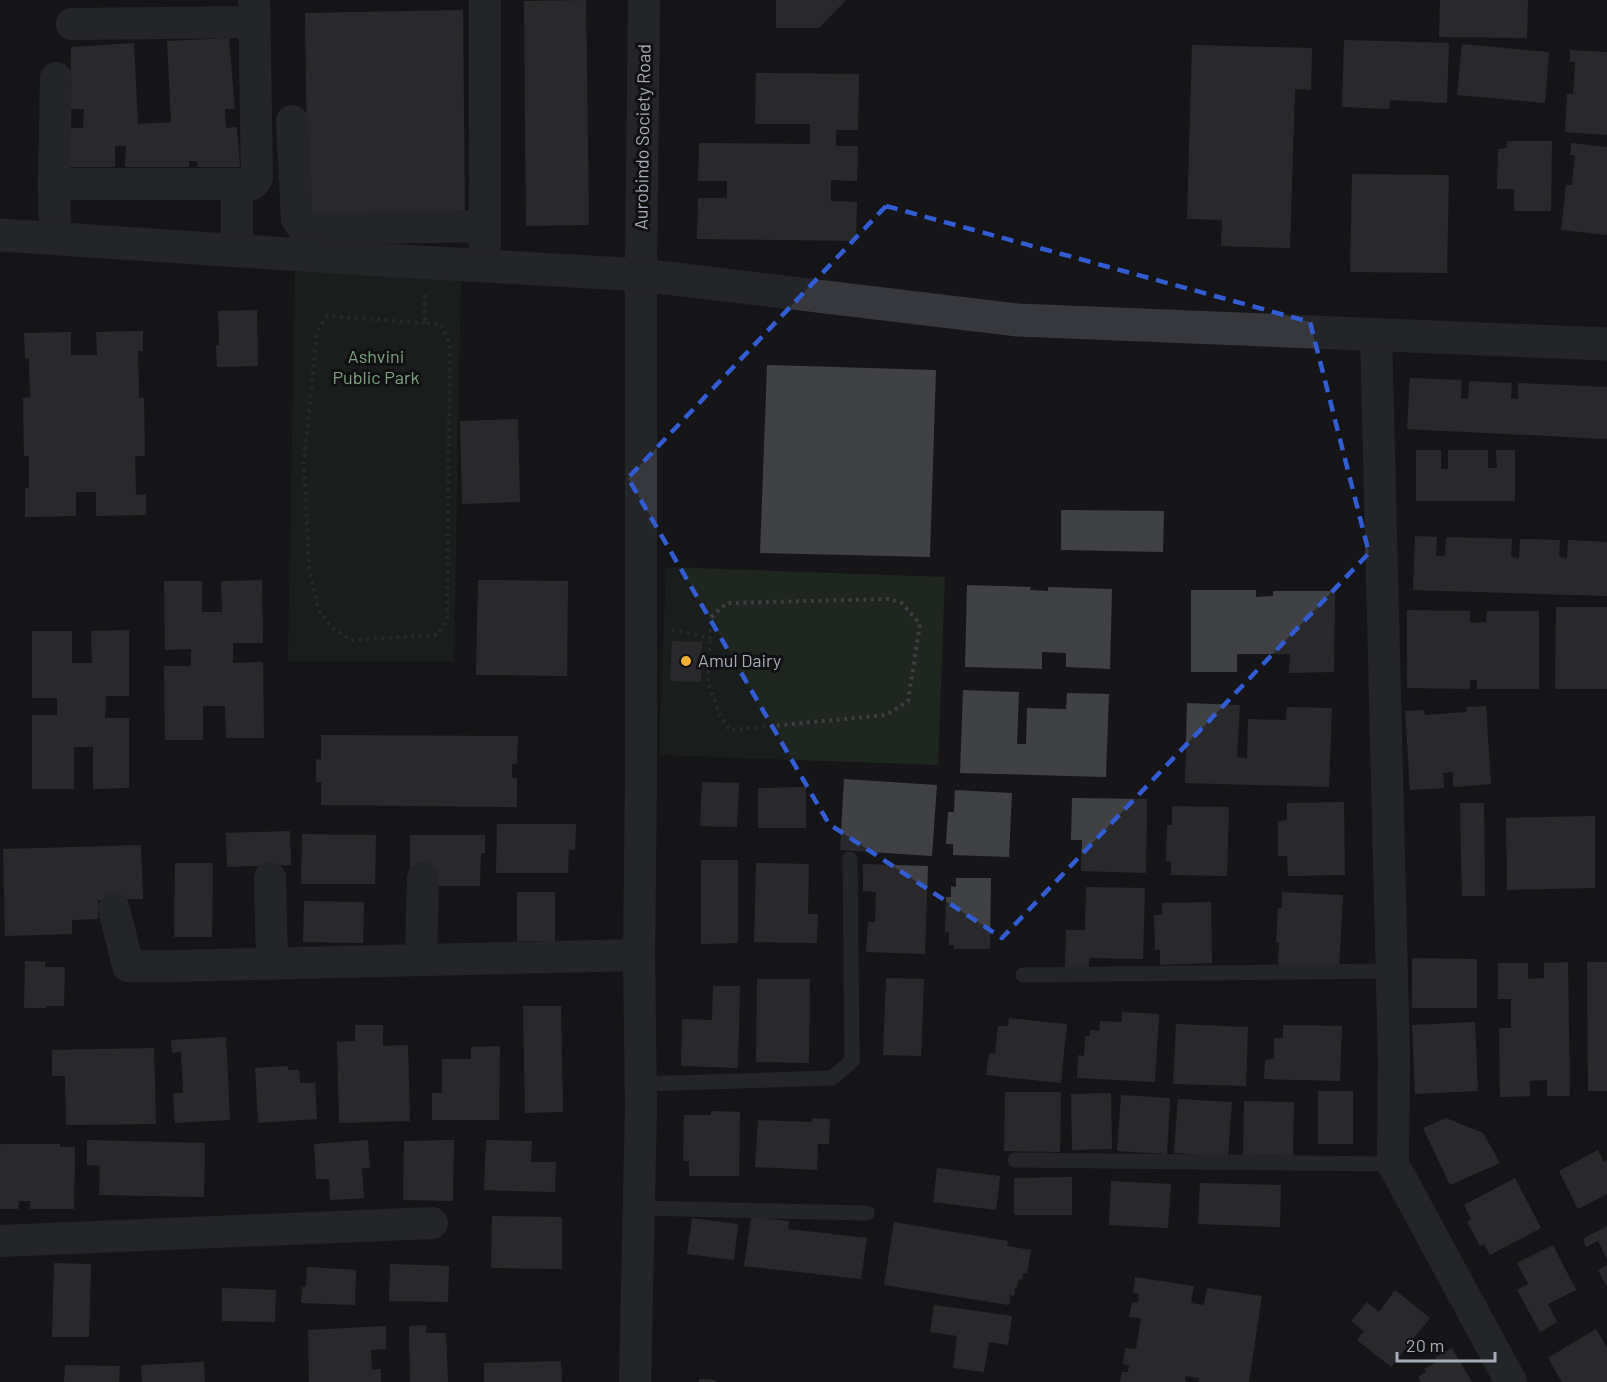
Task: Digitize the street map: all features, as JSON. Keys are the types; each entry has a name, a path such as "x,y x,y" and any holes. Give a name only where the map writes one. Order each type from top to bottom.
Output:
{"street":[{"path":"485,0 485,266"},
{"name":"Aurobindo Society Road","path":"635,1382 641,1084 639,955 644,0"},
{"path":"54,184 252,184 257,178 254,11 72,24"},
{"path":"56,78 54,184 56,239"},
{"path":"292,121 297,219 304,229 349,243 485,266 641,274 1018,320 1607,344"},
{"path":"237,184 237,251"},
{"path":"0,235 237,251 349,243 484,226"},
{"path":"1376,334 1394,1062 1392,1164 1511,1382"},
{"path":"270,878 272,964"},
{"path":"421,960 423,878"},
{"path":"114,909 128,966 639,955"},
{"path":"0,1241 432,1223"}],"lane":[{"path":"641,1084 832,1078 852,1061 850,860"},
{"path":"1023,975 1392,971"},
{"path":"1015,1160 1392,1164"},
{"path":"638,1208 867,1213"}],"path":[{"path":"425,288 425,323"},
{"path":"327,316 425,323 441,324 450,346 447,619 437,635 351,640 331,627 318,609 309,567 304,463 317,331 327,316"},
{"path":"889,599 902,603 920,624 908,701 886,715 729,730 720,715 708,683 710,638 711,617 728,603 889,599"},
{"path":"641,629 664,628 710,638"}],"highlighted area":[{"path":"886,206 1310,322 1369,553 1002,938 829,824 628,478"}],"green space":[{"name":"Ashvini Public Park","path":"295,267 461,276 454,661 288,661"},
{"path":"666,567 945,577 938,765 659,755"}],"building":[{"path":"586,0 589,225 526,226 524,1"},
{"path":"776,0 846,0 819,28 776,28"},
{"path":"1440,0 1528,0 1527,38 1439,37"},
{"path":"463,10 465,223 308,225 305,13"},
{"path":"229,38 235,109 225,109 226,128 237,127 240,167 198,167 197,161 189,161 189,167 125,167 126,146 115,146 115,167 69,167 70,128 83,128 84,109 70,109 71,47 134,43 138,124 171,122 167,41"},
{"path":"1344,40 1449,43 1447,103 1390,100 1389,109 1342,107"},
{"path":"1462,44 1549,52 1545,103 1457,95"},
{"path":"1192,45 1312,48 1311,90 1295,89 1290,248 1221,246 1222,220 1187,219"},
{"path":"1570,50 1607,52 1607,135 1565,132 1567,94 1573,94 1575,62 1570,62"},
{"path":"756,73 859,74 858,130 836,130 836,146 858,146 857,181 831,180 831,201 857,202 856,241 697,239 698,198 727,198 727,181 698,181 699,143 810,144 810,124 755,124"},
{"path":"1507,141 1552,141 1551,211 1514,211 1514,189 1497,189 1498,149 1507,148"},
{"path":"1571,143 1607,147 1607,235 1561,230 1566,185 1572,185 1575,155 1570,155"},
{"path":"1352,174 1449,175 1447,273 1350,272"},
{"path":"257,310 258,366 217,367 218,311"},
{"path":"143,331 143,351 138,351 139,398 144,398 145,456 135,456 136,495 146,494 146,515 96,516 96,492 76,492 76,516 25,517 25,488 29,488 29,456 24,456 23,398 30,397 29,359 25,358 24,333 71,332 71,355 97,355 96,332"},
{"path":"767,365 936,370 930,557 760,553"},
{"path":"1410,378 1462,380 1461,398 1468,399 1469,381 1512,383 1511,398 1518,399 1518,383 1607,387 1607,439 1407,429"},
{"path":"518,419 520,502 462,504 460,421"},
{"path":"1416,450 1441,450 1441,469 1448,469 1448,450 1488,450 1488,468 1497,468 1496,450 1515,450 1515,501 1416,501"},
{"path":"1061,510 1164,511 1163,552 1061,550"},
{"path":"1415,536 1437,537 1436,556 1445,556 1446,537 1512,539 1511,557 1519,558 1520,539 1560,540 1559,557 1567,558 1568,540 1607,542 1607,596 1413,590"},
{"path":"262,580 263,643 233,643 233,663 263,662 264,738 226,738 225,706 203,706 203,740 165,740 164,666 191,666 191,649 165,650 164,581 202,581 202,612 222,612 221,581"},
{"path":"478,580 568,581 567,676 476,675"},
{"path":"967,585 1031,587 1030,590 1048,591 1048,587 1112,589 1110,669 1066,667 1066,653 1042,652 1042,669 965,667"},
{"path":"1191,590 1256,590 1256,597 1273,596 1273,591 1335,591 1334,672 1289,673 1290,654 1237,654 1237,672 1191,672"},
{"path":"1556,607 1607,607 1607,689 1555,689"},
{"path":"1407,610 1470,611 1470,623 1486,622 1487,611 1539,611 1539,689 1477,689 1477,680 1470,680 1470,689 1407,688"},
{"path":"129,630 129,696 106,696 105,718 129,718 129,788 93,789 93,747 74,747 74,789 32,789 32,715 57,715 57,698 32,698 32,631 72,631 72,663 92,663 91,631"},
{"name":"Amul Dairy","path":"672,641 702,642 701,682 670,681"},
{"path":"963,690 1019,692 1017,744 1026,744 1027,708 1066,709 1067,693 1109,694 1106,777 960,773"},
{"path":"1187,703 1240,705 1237,757 1247,758 1248,719 1286,720 1287,707 1332,708 1329,787 1185,783"},
{"path":"1486,706 1491,784 1453,787 1453,772 1443,773 1444,788 1410,790 1405,711 1424,710 1425,715 1467,712 1466,707"},
{"path":"321,735 518,736 517,764 512,764 512,778 517,778 517,807 321,805 321,782 316,782 316,759 321,760"},
{"path":"844,779 937,785 932,856 840,850"},
{"path":"702,782 739,783 737,827 700,826"},
{"path":"806,787 806,828 758,828 758,788"},
{"path":"955,790 1012,793 1009,857 953,855 953,844 946,844 948,812 954,812"},
{"path":"1072,798 1147,799 1146,873 1081,871 1082,840 1071,840"},
{"path":"1344,802 1345,875 1288,876 1287,856 1278,856 1278,821 1287,820 1287,803"},
{"path":"1460,803 1484,803 1485,896 1462,896"},
{"path":"1172,806 1229,807 1227,876 1171,875 1171,861 1166,861 1167,825 1172,825"},
{"path":"1595,816 1595,888 1507,890 1506,818"},
{"path":"497,824 576,824 575,850 569,850 568,873 496,873"},
{"path":"290,831 291,865 227,867 226,833"},
{"path":"302,834 376,835 375,884 301,884"},
{"path":"410,835 485,835 485,853 481,853 480,886 430,886 430,868 410,868"},
{"path":"141,845 143,899 98,900 98,919 72,920 72,934 5,936 3,849"},
{"path":"701,860 738,860 738,943 701,944"},
{"path":"175,863 213,863 212,937 174,937"},
{"path":"756,863 809,864 808,914 818,914 817,943 754,942"},
{"path":"863,864 928,866 925,954 866,952 868,922 875,922 876,892 863,891"},
{"path":"956,878 991,878 990,949 954,949 954,945 949,945 949,932 945,932 946,897 951,897 951,886 956,887"},
{"path":"1086,887 1145,888 1143,959 1089,958 1089,973 1065,972 1066,930 1085,930"},
{"path":"517,892 555,892 555,941 517,941"},
{"path":"1282,892 1343,895 1339,970 1278,967 1279,943 1276,942 1278,908 1282,908"},
{"path":"304,901 364,902 363,943 303,942"},
{"path":"1211,902 1212,963 1160,965 1160,950 1155,950 1154,915 1162,915 1162,903"},
{"path":"1412,958 1477,959 1477,1008 1412,1008"},
{"path":"25,961 45,962 45,967 65,967 64,1006 24,1008"},
{"path":"1568,962 1570,1096 1547,1096 1547,1080 1530,1081 1530,1096 1500,1097 1499,1028 1511,1028 1511,999 1498,999 1498,963 1528,963 1528,979 1544,978 1544,963"},
{"path":"1587,962 1607,962 1607,1091 1588,1091"},
{"path":"886,978 924,979 921,1056 883,1055"},
{"path":"757,979 810,979 809,1063 756,1062"},
{"path":"713,986 740,986 738,1068 681,1066 682,1019 712,1020"},
{"path":"523,1006 561,1006 563,1112 525,1113"},
{"path":"1122,1012 1159,1014 1155,1082 1077,1078 1078,1055 1084,1056 1085,1036 1090,1036 1090,1030 1099,1031 1100,1021 1122,1022"},
{"path":"1009,1018 1067,1024 1061,1083 986,1075 989,1053 995,1054 998,1026 1008,1026"},
{"path":"1475,1022 1478,1091 1415,1094 1412,1025"},
{"path":"1176,1024 1248,1027 1246,1086 1173,1084"},
{"path":"355,1025 383,1025 383,1046 408,1045 410,1121 339,1123 337,1042 355,1041"},
{"path":"1283,1025 1342,1026 1340,1081 1264,1079 1265,1060 1274,1059 1274,1038 1283,1038"},
{"path":"226,1037 230,1120 175,1123 173,1093 183,1093 181,1052 172,1053 171,1040"},
{"path":"500,1046 499,1120 432,1120 432,1093 442,1093 442,1059 471,1059 471,1047"},
{"path":"154,1048 156,1124 66,1125 65,1076 52,1076 52,1050"},
{"path":"288,1066 288,1070 299,1070 300,1083 315,1083 317,1119 258,1123 255,1068"},
{"path":"1318,1091 1353,1091 1353,1144 1318,1144"},
{"path":"1005,1092 1061,1092 1060,1152 1004,1151"},
{"path":"1111,1093 1112,1149 1072,1150 1071,1094"},
{"path":"1121,1095 1170,1098 1167,1154 1117,1151"},
{"path":"1178,1099 1232,1102 1228,1157 1174,1153"},
{"path":"1244,1101 1294,1102 1293,1156 1243,1155"},
{"path":"711,1111 740,1112 739,1176 689,1176 689,1161 683,1161 684,1115 711,1115"},
{"path":"812,1118 830,1119 829,1144 818,1144 817,1170 755,1167 758,1120 812,1122"},
{"path":"1446,1118 1483,1133 1500,1163 1450,1185 1423,1128"},
{"path":"87,1140 205,1143 204,1197 99,1195 100,1166 87,1165"},
{"path":"368,1140 370,1168 362,1168 364,1198 330,1200 329,1179 316,1179 314,1144"},
{"path":"454,1140 453,1201 403,1200 404,1141"},
{"path":"486,1140 532,1141 531,1162 556,1162 555,1192 484,1190"},
{"path":"1,1144 60,1144 60,1147 75,1147 74,1209 30,1209 30,1201 19,1201 18,1209 0,1209"},
{"path":"1598,1150 1604,1162 1607,1160 1607,1194 1578,1209 1559,1171"},
{"path":"937,1168 1000,1176 996,1210 933,1202"},
{"path":"1072,1177 1072,1215 1014,1215 1014,1178"},
{"path":"1515,1178 1541,1228 1490,1255 1484,1244 1480,1246 1467,1222 1471,1219 1464,1205"},
{"path":"1111,1181 1171,1184 1168,1228 1109,1225"},
{"path":"1200,1183 1281,1185 1280,1227 1198,1224"},
{"path":"492,1216 562,1217 562,1269 491,1268"},
{"path":"751,1217 789,1221 788,1229 867,1238 861,1279 744,1266"},
{"path":"692,1218 738,1224 734,1260 687,1254"},
{"path":"894,1222 1008,1241 1007,1246 1031,1250 1027,1274 1023,1273 1022,1280 1019,1279 1014,1296 1010,1295 1009,1305 884,1285"},
{"path":"1607,1226 1607,1259 1598,1241 1586,1247 1583,1239"},
{"path":"1553,1245 1576,1290 1548,1304 1557,1322 1540,1332 1517,1290 1528,1284 1517,1263"},
{"path":"54,1263 91,1264 89,1337 52,1337"},
{"path":"390,1264 449,1266 448,1302 389,1301"},
{"path":"1607,1265 1607,1287 1598,1270"},
{"path":"307,1267 356,1270 355,1305 301,1303 302,1287 306,1287"},
{"path":"1135,1277 1194,1286 1191,1303 1204,1305 1207,1288 1262,1296 1249,1382 1198,1382 1199,1378 1186,1376 1185,1382 1120,1382 1122,1372 1128,1372 1129,1365 1123,1364 1125,1348 1136,1349 1141,1318 1129,1317 1132,1302 1138,1303 1139,1294 1133,1293"},
{"path":"222,1288 276,1290 275,1322 222,1321"},
{"path":"1395,1290 1430,1318 1391,1367 1357,1340 1364,1331 1351,1321 1367,1302 1379,1312"},
{"path":"934,1305 1012,1316 1008,1345 989,1342 984,1372 953,1368 957,1336 930,1332"},
{"path":"426,1325 426,1333 446,1333 448,1382 410,1382 409,1326"},
{"path":"386,1326 386,1349 371,1350 372,1370 381,1369 381,1382 309,1382 308,1330"},
{"path":"1596,1329 1607,1348 1607,1382 1562,1382 1548,1358"},
{"path":"1452,1348 1472,1382 1421,1382 1418,1377 1426,1372 1424,1369 1437,1362 1435,1357"},
{"path":"561,1361 562,1382 484,1382 484,1363"},
{"path":"204,1362 205,1382 142,1382 141,1365"},
{"path":"65,1365 120,1366 119,1382 64,1382"},
{"path":"699,1379 715,1380 715,1382 699,1382"}],"place":[{"name":"Amul Dairy","path":"686,661"}]}
